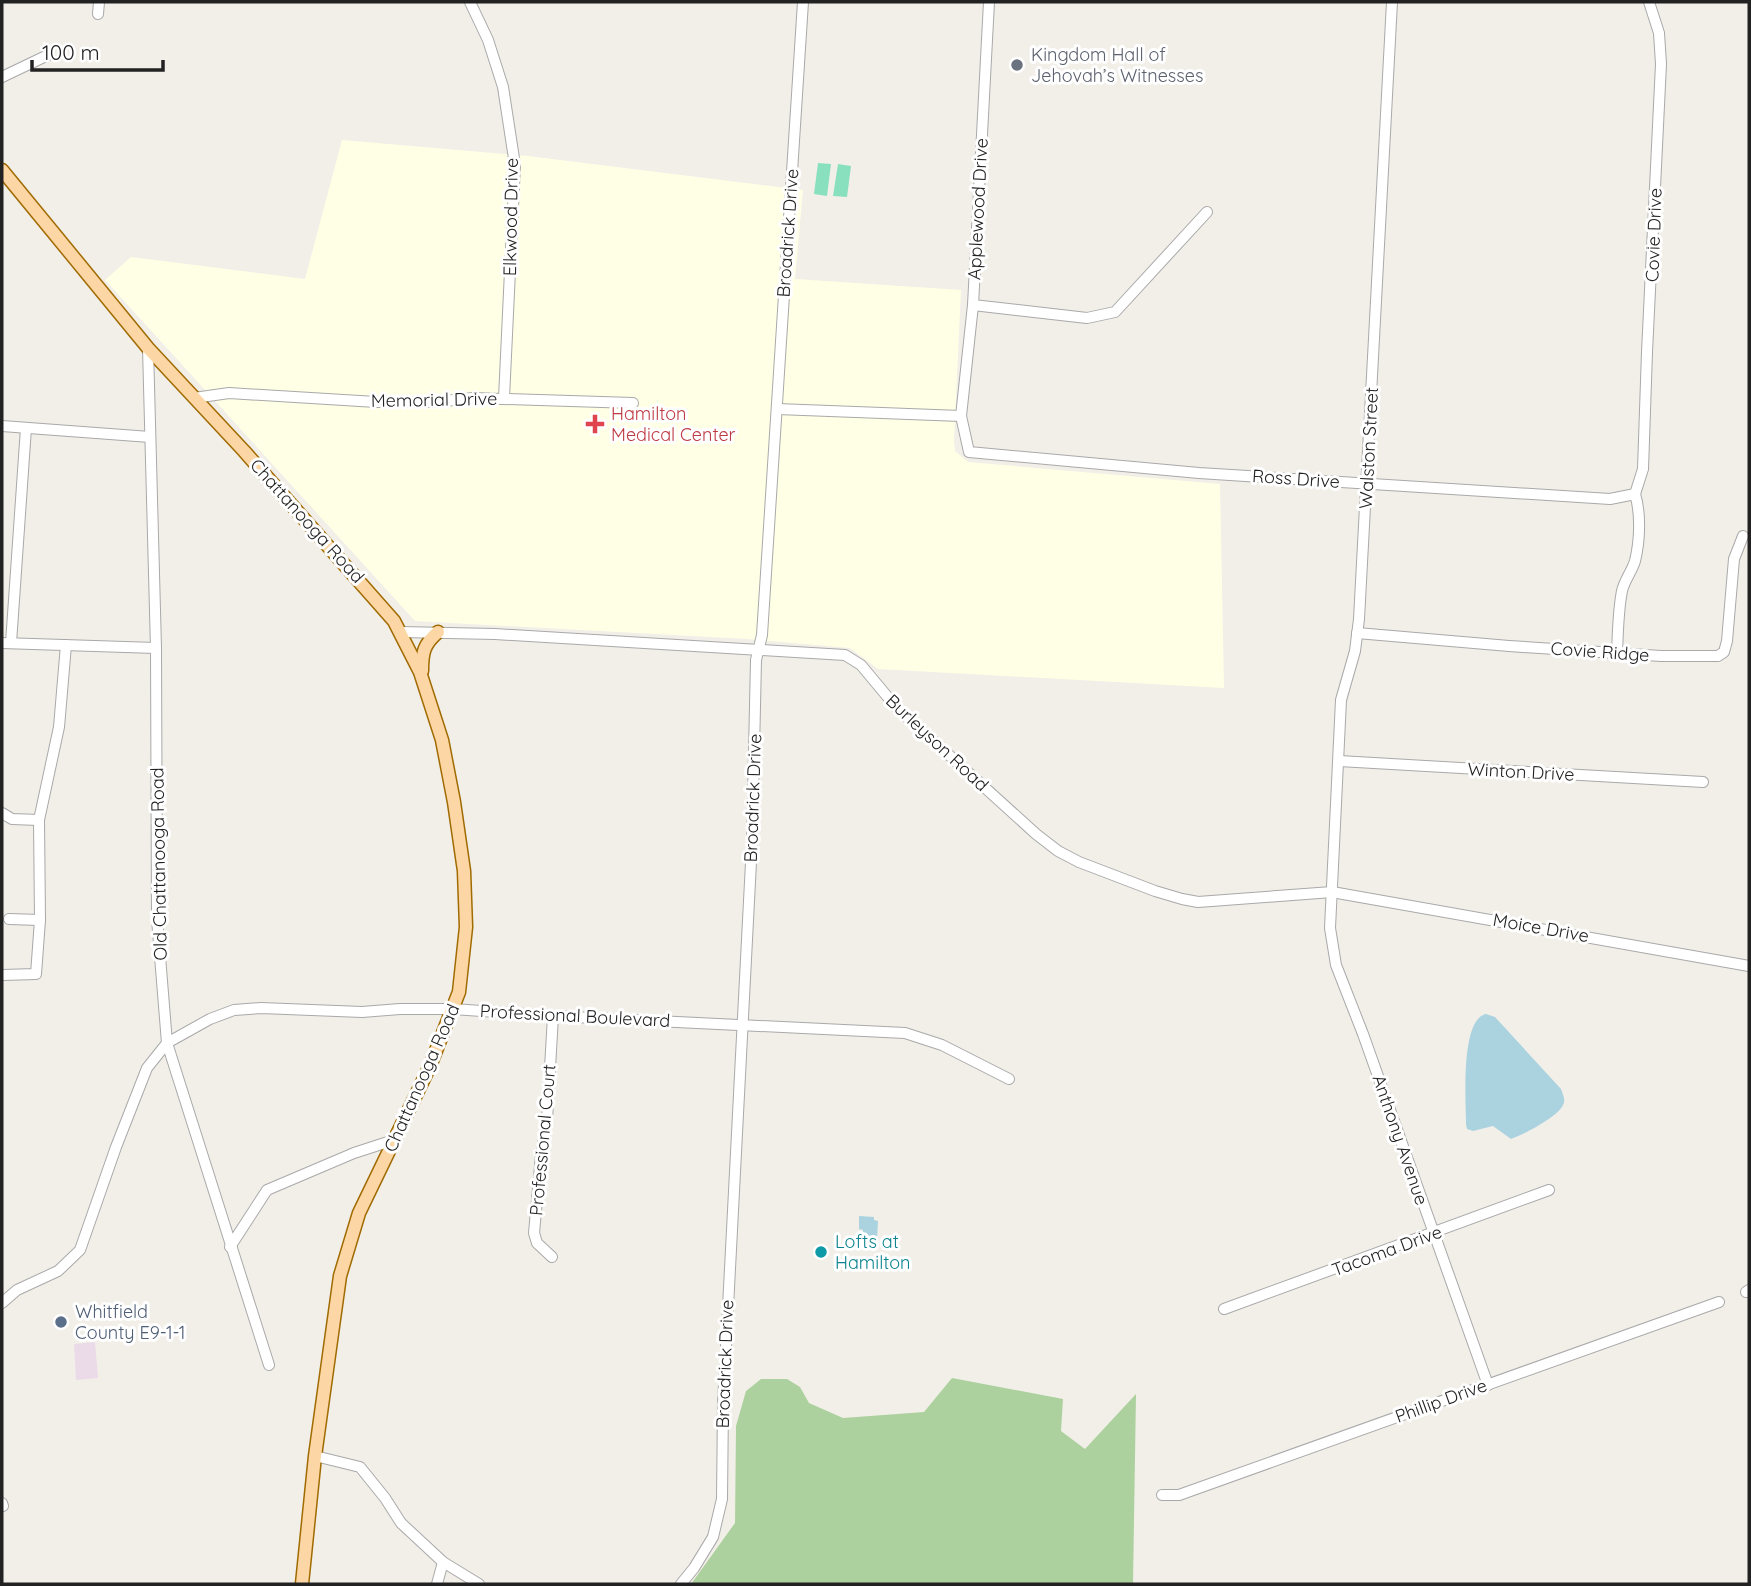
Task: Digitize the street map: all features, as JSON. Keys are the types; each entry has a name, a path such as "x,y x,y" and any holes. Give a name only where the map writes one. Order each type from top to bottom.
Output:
{"main road":[{"name":"Chattanooga Road","path":"2,170 148,348 244,451 373,596 401,632 422,678 442,740 464,871 466,927 459,992 430,1066 359,1213 340,1276 315,1456 302,1584"},
{"path":"422,678 422,653 427,642 438,632"}],"street":[{"path":"99,2 99,14"},
{"name":"Elkwood Drive","path":"470,2 488,40 503,87 515,165 504,398"},
{"name":"Broadrick Drive","path":"681,1584 694,1569 713,1537 722,1499 723,1404 752,843 756,669 762,635 803,2"},
{"name":"Applewood Drive","path":"961,416 973,306 989,2"},
{"name":"Walston Street","path":"1332,892 1341,700 1355,651 1357,633 1392,2"},
{"name":"Covie Drive","path":"1635,494 1643,469 1661,64 1659,33 1650,2"},
{"path":"2,78 48,55"},
{"path":"973,306 1087,318 1115,312 1207,212"},
{"name":"Old Chattanooga Road","path":"148,348 156,648 157,919 167,1043 269,1365"},
{"name":"Memorial Drive","path":"194,398 229,393 419,403 473,398 633,403"},
{"path":"777,409 961,416"},
{"name":"Ross Drive","path":"961,416 968,452 1199,473 1367,484 1610,499 1635,494"},
{"path":"2,426 150,437"},
{"path":"26,428 6,643 156,648"},
{"path":"1617,653 1622,588 1635,560 1639,528 1639,505 1635,494"},
{"name":"Covie Ridge","path":"1357,633 1617,653 1718,656 1724,652 1727,641 1734,559 1744,536"},
{"name":"Burleyson Road","path":"401,632 845,655 855,659 896,707 1006,807 1047,843 1079,862 1166,895 1198,902 1332,892"},
{"path":"2,975 36,974 40,920 38,820 59,727 65,645"},
{"name":"Winton Drive","path":"1339,761 1703,782"},
{"path":"2,813 12,819 38,820"},
{"name":"Moice Drive","path":"1332,892 1749,966"},
{"name":"Anthony Avenue","path":"1332,892 1330,928 1336,965 1488,1385"},
{"path":"9,919 40,920"},
{"name":"Professional Boulevard","path":"2,1303 17,1290 58,1271 80,1250 147,1069 167,1043 210,1019 234,1010 261,1008 362,1012 453,1009 905,1033 945,1047 1009,1079"},
{"name":"Professional Court","path":"552,1257 537,1243 534,1233 547,1120 553,1016"},
{"path":"230,1247 267,1190 354,1153 394,1140"},
{"name":"Tacoma Drive","path":"1224,1309 1549,1190"},
{"name":"Phillip Drive","path":"1162,1495 1180,1495 1719,1302"},
{"path":"315,1456 360,1467 401,1523 443,1562 479,1584"},
{"path":"437,1584 443,1562"}],"shaded area":[{"name":"Hamilton Medical Center","path":"342,140 528,156 803,190 795,279 961,290 954,441 955,451 968,462 1220,484 1224,688 878,669 850,648 747,639 415,621 105,280 131,257 305,279"},
{"path":"95,1342 98,1378 76,1380 74,1344"}],"green space":[{"path":"818,163 831,164 827,196 814,194"},
{"path":"838,164 851,166 847,197 833,196"},
{"path":"952,1378 1063,1399 1061,1431 1085,1449 1136,1394 1133,1584 691,1584 735,1523 736,1426 746,1391 761,1379 787,1379 800,1387 809,1403 843,1418 924,1412"}],"water":[{"path":"1486,1014 1495,1017 1561,1089 1564,1097 1563,1105 1548,1120 1511,1139 1493,1126 1473,1131 1467,1129 1466,1124 1468,1045 1478,1019"},
{"path":"859,1216 874,1217 874,1220 878,1221 877,1239 861,1241 863,1230 859,1229"}],"place":[{"name":"Kingdom Hall of Jehovah’s Witnesses","path":"1017,65"},
{"name":"Hamilton Medical Center","path":"595,424"},
{"name":"Lofts at Hamilton","path":"821,1252"},
{"name":"Whitfield County E9-1-1","path":"61,1322"}]}
